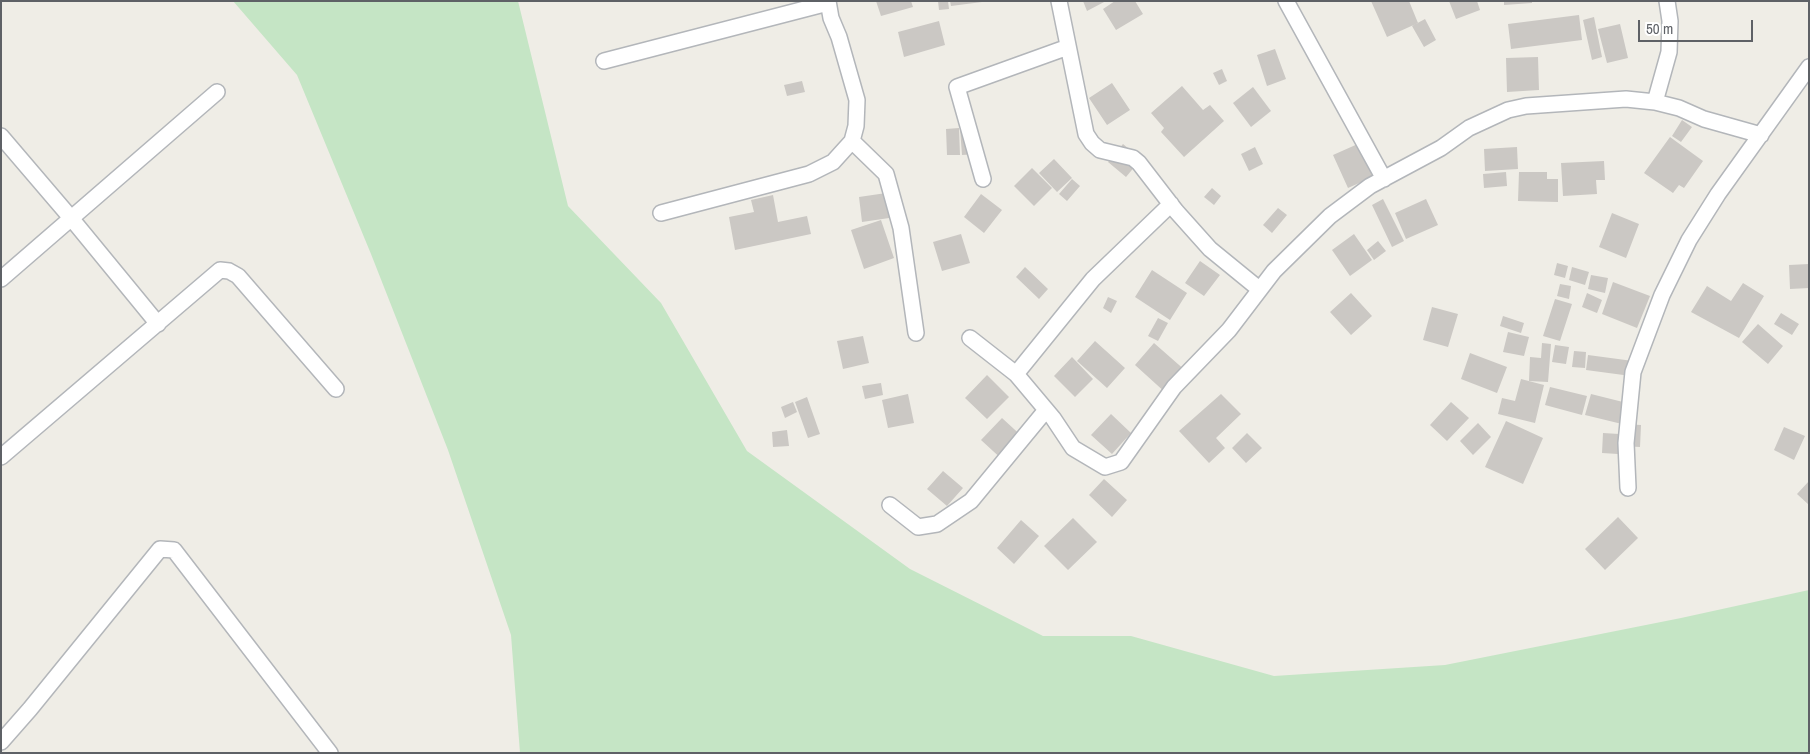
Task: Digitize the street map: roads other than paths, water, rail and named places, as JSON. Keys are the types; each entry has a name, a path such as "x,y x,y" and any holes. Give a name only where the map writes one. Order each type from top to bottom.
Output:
{"street":[{"path":"1059,1 1086,134 1100,150 1132,158 1139,163 1210,249 1259,289"},
{"path":"1286,1 1384,179"},
{"path":"1655,102 1669,52 1670,21 1667,1"},
{"path":"604,61 828,2 831,18 857,100 856,126 852,141 833,162 809,174 660,213"},
{"path":"983,179 957,87 1068,46"},
{"path":"1628,488 1626,443 1633,372 1662,296 1689,240 1718,194 1809,67"},
{"path":"1,279 217,92"},
{"path":"970,338 1016,374 1074,448 1105,467 1121,462 1174,387 1229,330 1274,271 1330,216 1370,186 1440,148 1469,128 1508,110 1526,106 1616,100 1655,102 1679,108 1704,119 1761,134"},
{"path":"1,136 72,218 158,324"},
{"path":"852,141 886,174 901,228 916,333"},
{"path":"1016,374 1093,280 1171,204"},
{"path":"1,457 220,270 229,271 238,276 336,390"},
{"path":"890,505 918,527 937,524 971,501 1046,410"},
{"path":"1,742 160,549 174,550 330,753"}]}
